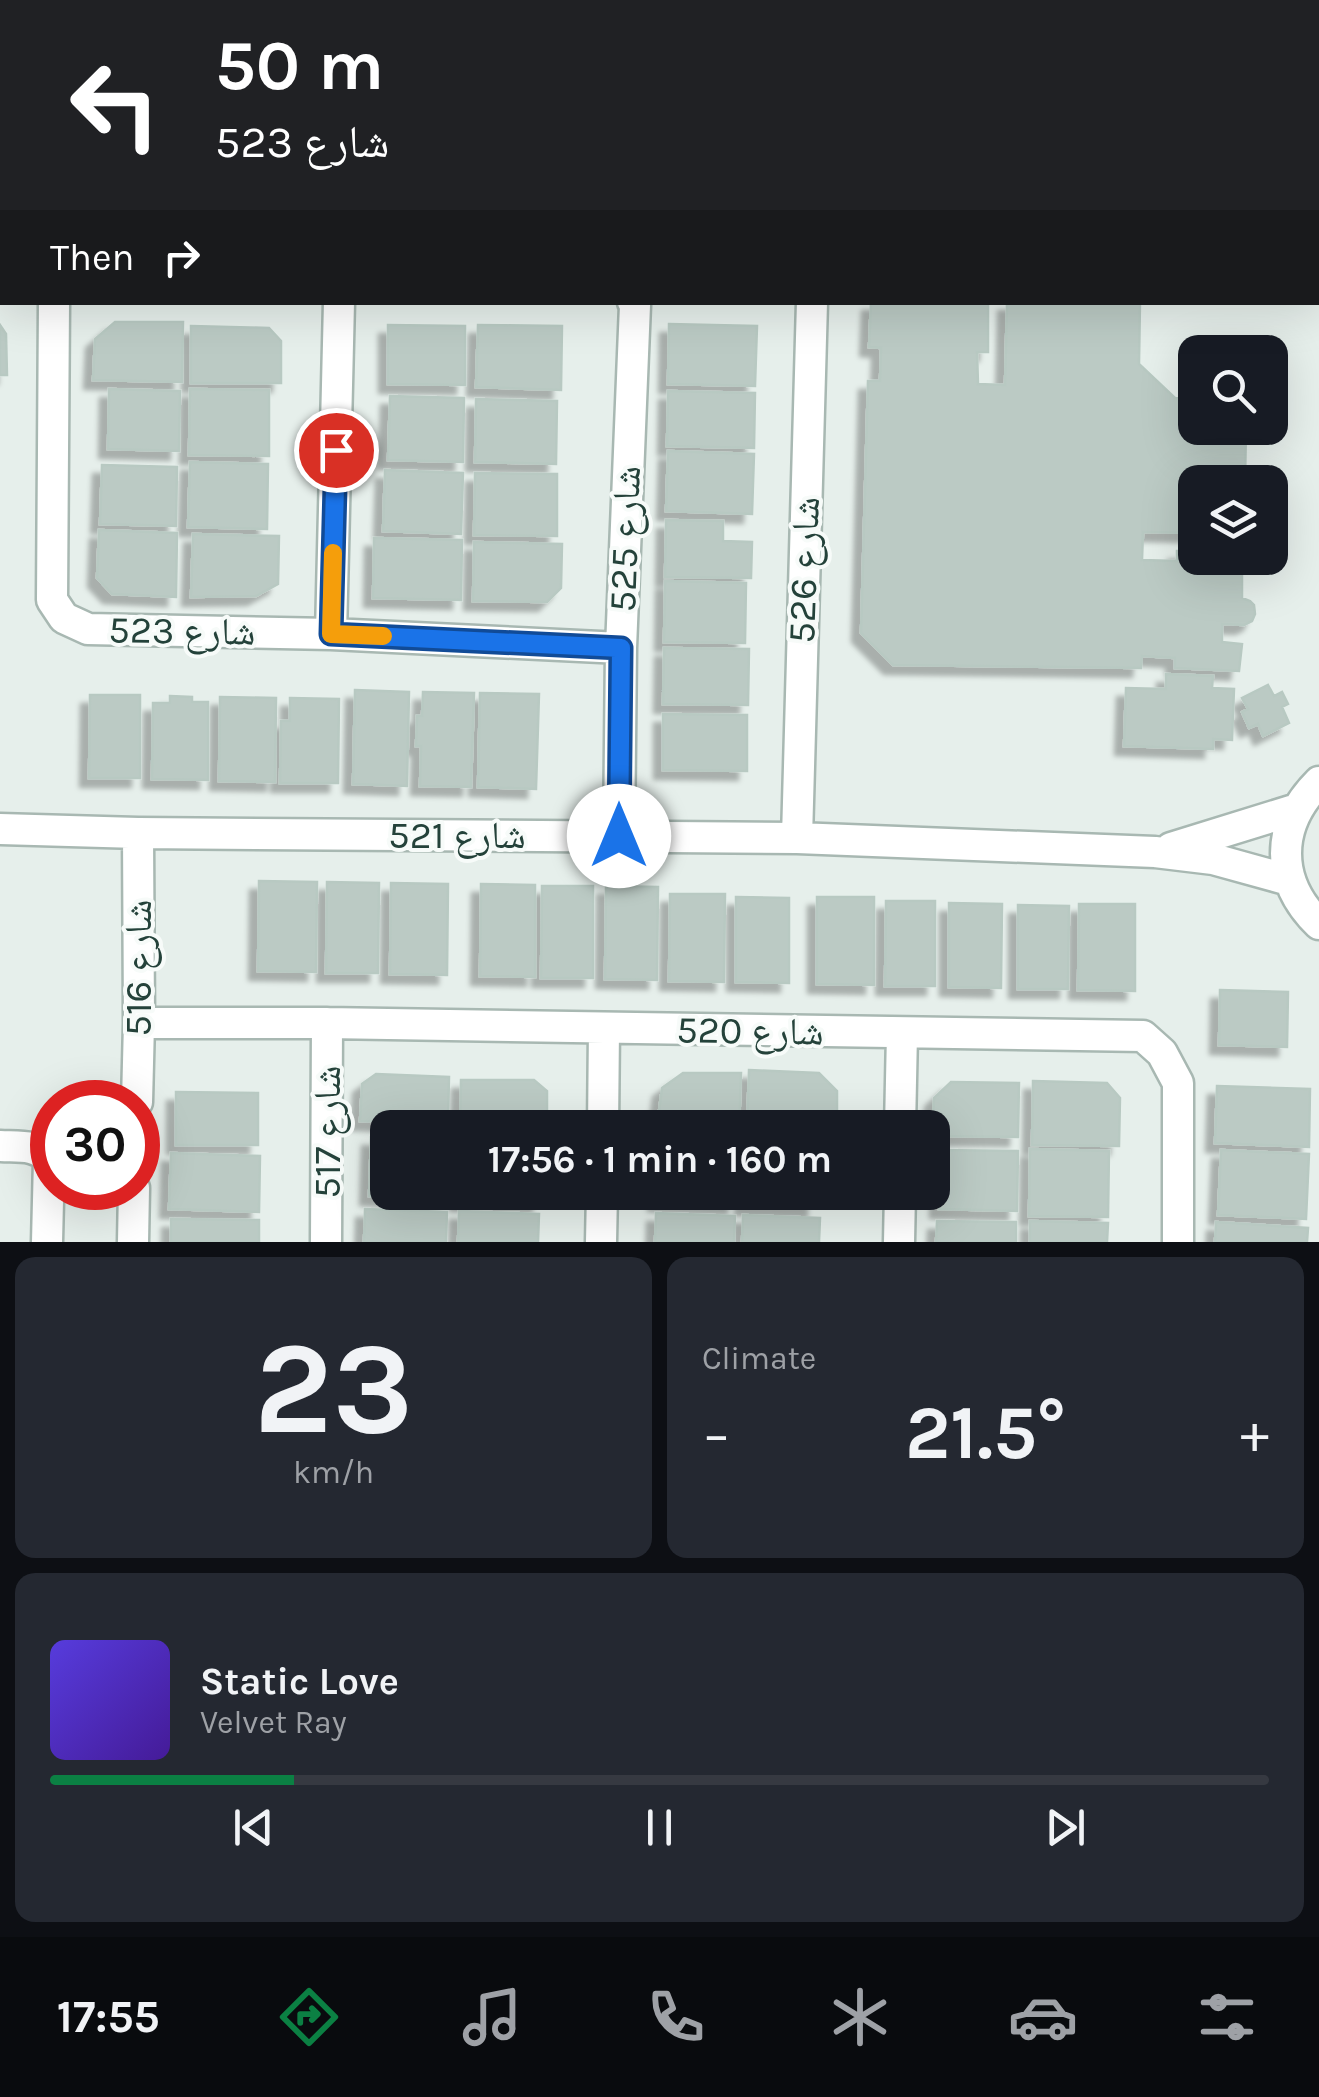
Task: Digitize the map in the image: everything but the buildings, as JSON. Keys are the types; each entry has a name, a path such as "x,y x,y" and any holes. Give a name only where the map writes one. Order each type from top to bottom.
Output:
{"street":[{"name":"شارع 523","path":"54,305 52,600 64,618 88,629 331,634 621,648"},
{"path":"331,634 340,305"},
{"name":"شارع 525","path":"619,836 633,305"},
{"name":"شارع 526","path":"797,838 812,305"},
{"path":"1315,926 1289,880 1286,844 1297,809 1319,782"},
{"name":"شارع 521","path":"1155,852 1297,809"},
{"name":"شارع 521","path":"0,829 797,838 1155,852 1213,859 1289,880"},
{"name":"شارع 516","path":"137,1080 138,833"},
{"name":"شارع 520","path":"139,1023 1143,1036 1162,1053 1178,1084 1178,1242"},
{"name":"شارع 517","path":"326,1242 328,1023"},
{"path":"602,1110 604,1028"},
{"path":"900,1110 902,1033"},
{"path":"0,1146 30,1147 44,1152 48,1160 47,1242"},
{"path":"133,1242 134,1210"},
{"path":"601,1242 602,1210"},
{"path":"899,1242 900,1210"}],"slow traffic":[{"path":"333,553 331,634 383,636"}],"route":[{"path":"336,450 331,634 621,648 619,836"}]}
